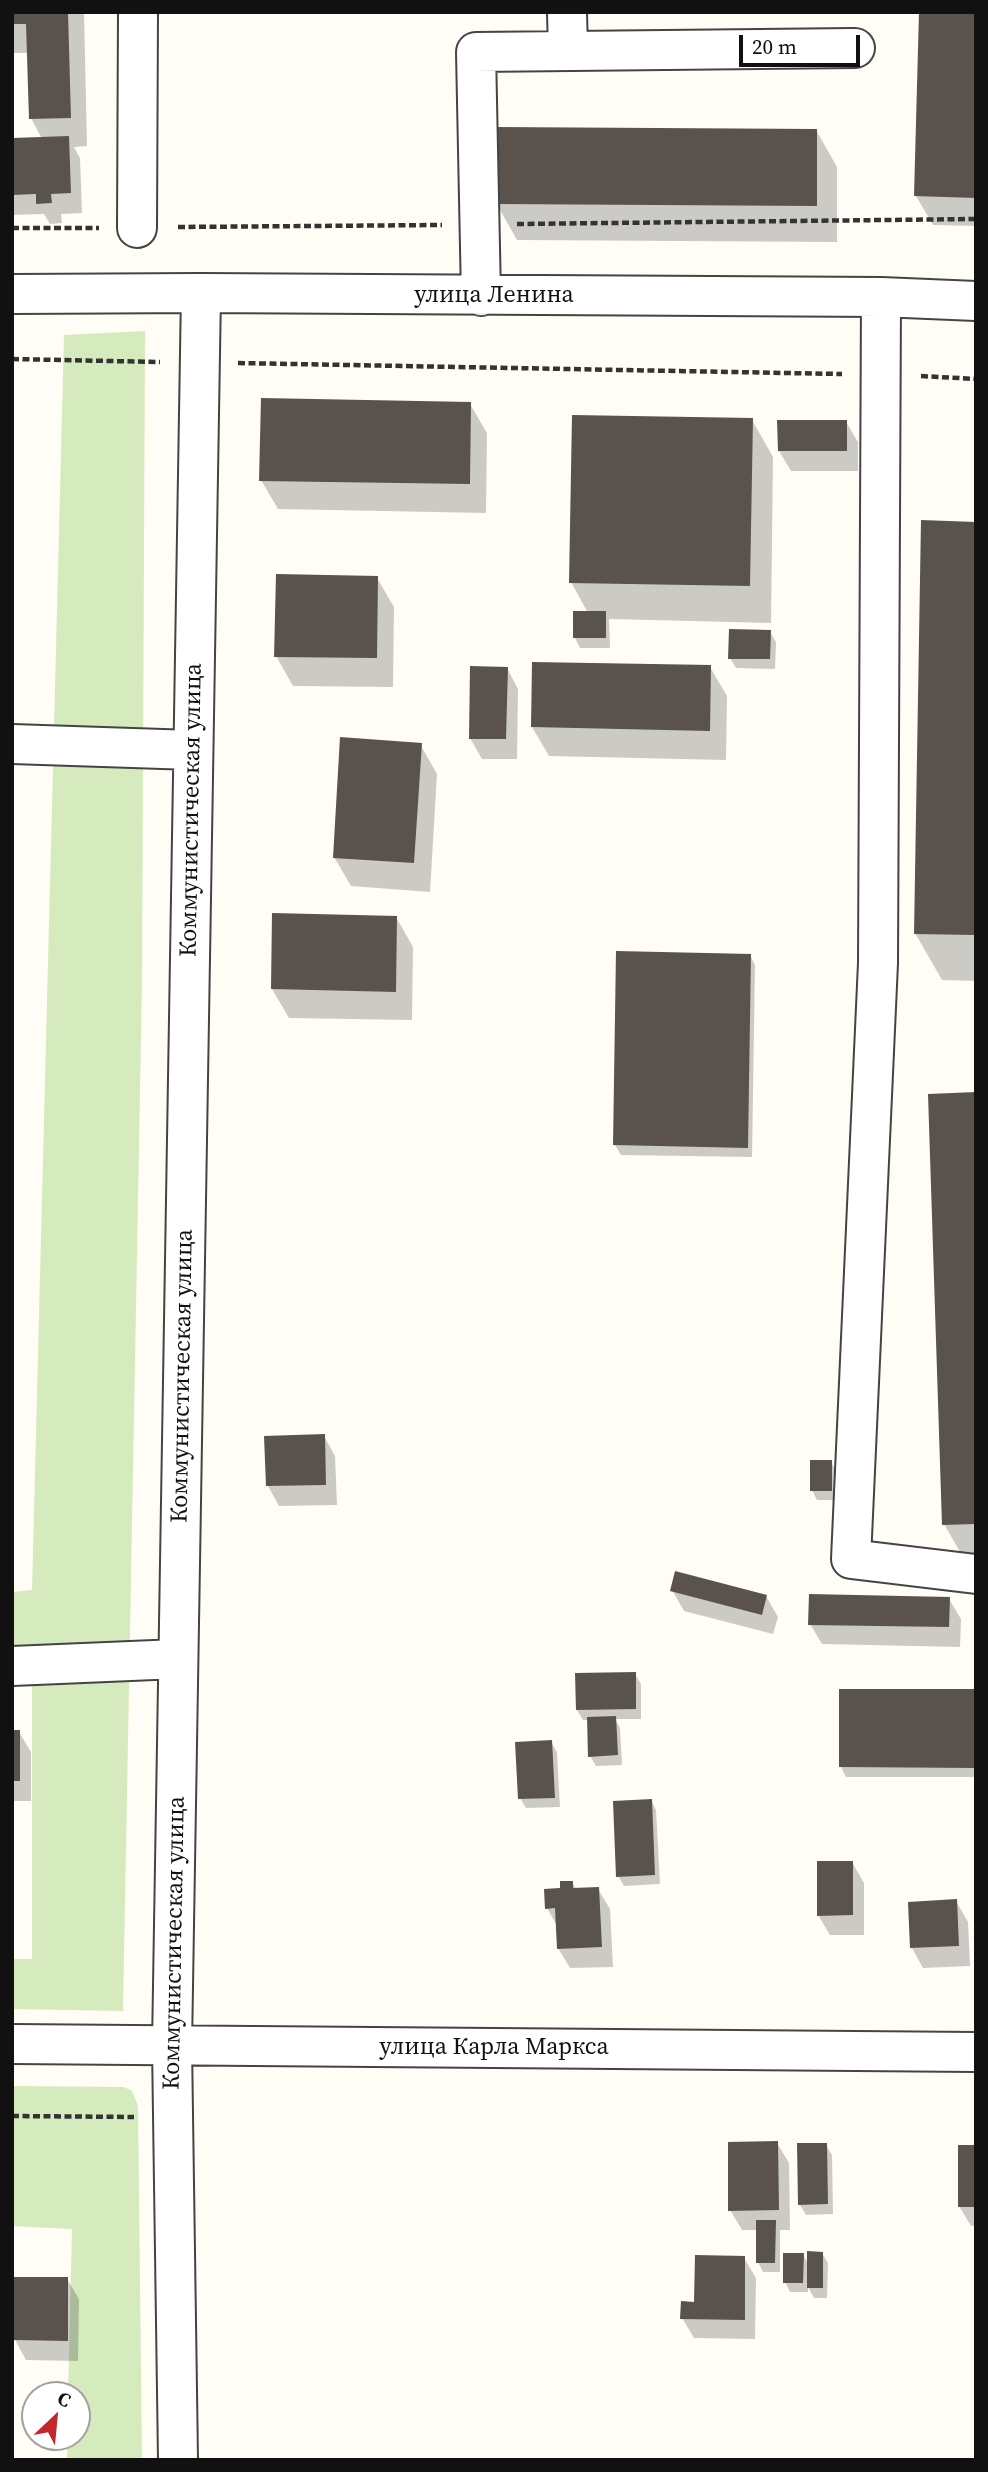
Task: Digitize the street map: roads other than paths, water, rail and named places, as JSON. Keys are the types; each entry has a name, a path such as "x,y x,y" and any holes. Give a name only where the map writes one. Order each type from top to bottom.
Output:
{"street":[{"path":"137,228 138,12"},
{"path":"567,12 568,51"},
{"path":"481,296 476,52 855,48"},
{"name":"Коммунистическая улица","path":"178,2460 172,2045 201,293"},
{"name":"улица Ленина","path":"12,294 881,297 976,301"},
{"path":"881,297 878,963 851,1559 976,1574"},
{"path":"12,744 193,750"},
{"path":"12,1666 178,1659"},
{"name":"улица Карла Маркса","path":"12,2044 976,2052"}]}
